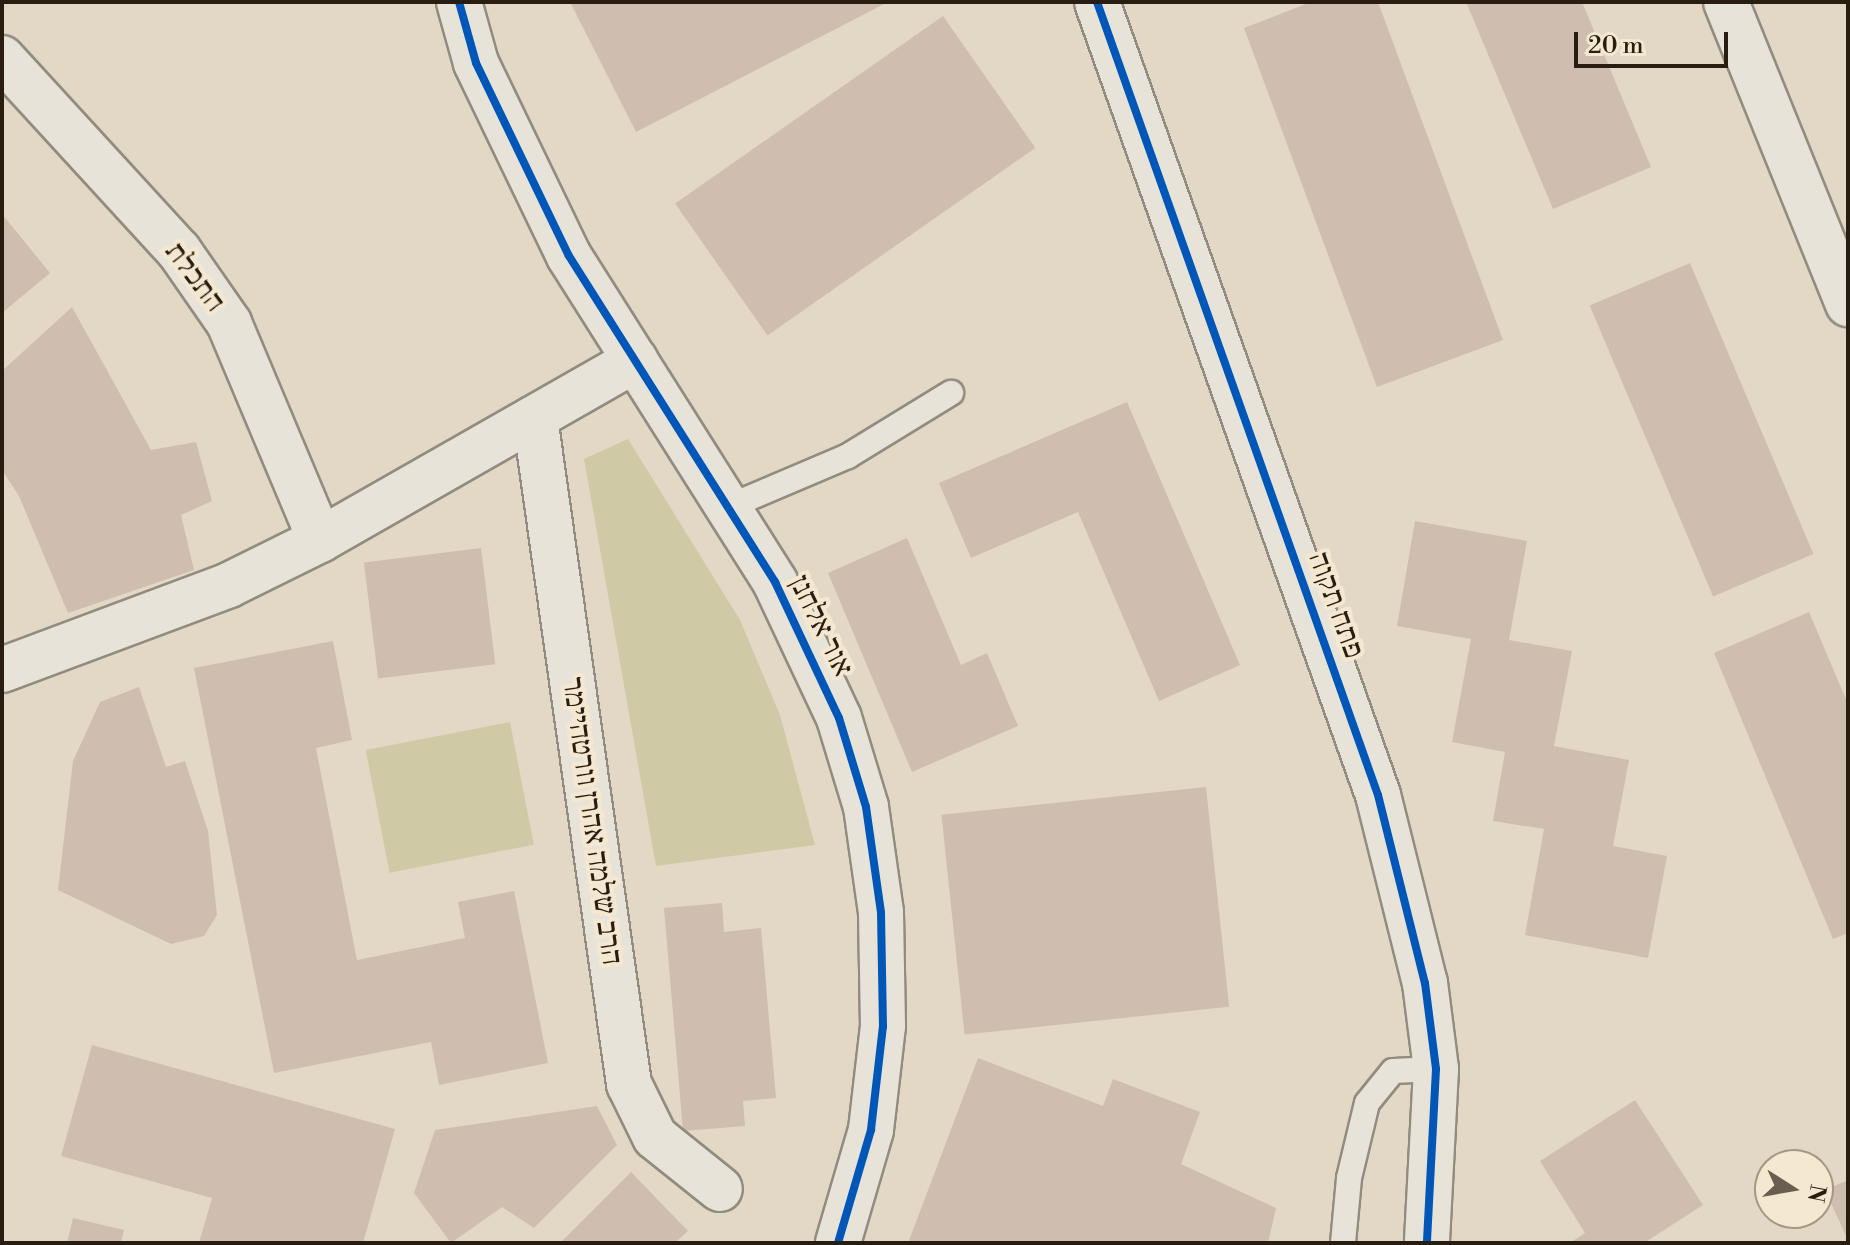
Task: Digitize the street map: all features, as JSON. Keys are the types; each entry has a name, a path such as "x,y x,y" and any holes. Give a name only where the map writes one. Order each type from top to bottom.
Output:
{"street":[{"name":"אור אלחנן","path":"459,2 476,63 569,256 775,582 839,718 866,807 881,913 883,1026 871,1130 838,1243"},
{"name":"פתח תקוה","path":"1097,2 1378,795 1425,983 1436,1069 1427,1243"},
{"path":"1726,2 1848,304"},
{"name":"התכלת","path":"2,58 179,251 229,323 320,540"},
{"path":"2,670 200,596 320,540 635,360"},
{"name":"הרב שלמה אהרן וורטהיימר","path":"535,418 629,1084 655,1137 720,1189"}],"lane":[{"path":"728,507 848,456 951,393"},
{"path":"1343,1243 1349,1178 1367,1103 1393,1071 1436,1069"}],"shaded area":[{"path":"628,439 740,620 780,715 815,845 656,866 584,459"},
{"path":"510,722 534,845 390,873 366,750"}],"building":[{"path":"570,2 888,2 636,132"},
{"path":"1311,2 1378,2 1503,340 1377,387 1244,28"},
{"path":"1466,2 1582,2 1651,167 1553,209"},
{"path":"943,16 1035,148 767,335 675,204"},
{"path":"2,214 50,273 2,313"},
{"path":"1690,263 1813,554 1713,596 1590,306"},
{"path":"72,307 151,450 196,442 212,501 181,515 194,570 68,613 19,496 2,470 2,371"},
{"path":"1127,402 1240,665 1159,701 1078,512 971,558 939,483"},
{"path":"1415,521 1527,541 1509,640 1572,651 1554,746 1629,760 1613,846 1667,856 1648,958 1525,935 1544,829 1493,821 1505,752 1452,742 1471,639 1397,626"},
{"path":"907,538 961,665 987,653 1018,726 912,772 828,573"},
{"path":"481,548 495,664 378,679 364,562"},
{"path":"1809,612 1848,704 1848,933 1833,939 1714,653"},
{"path":"333,641 352,740 316,748 357,960 465,938 458,902 514,891 548,1063 439,1085 431,1042 274,1073 194,668"},
{"path":"139,687 166,767 185,761 208,831 217,915 204,936 171,944 58,890 73,761 100,702"},
{"path":"1206,787 1229,1007 965,1035 941,815"},
{"path":"722,903 724,932 761,928 776,1098 743,1101 745,1126 683,1131 664,908"},
{"path":"92,1045 395,1129 363,1243 199,1243 212,1198 61,1156"},
{"path":"978,1058 1103,1106 1113,1079 1200,1112 1181,1164 1276,1208 1268,1243 908,1243"},
{"path":"1635,1100 1703,1205 1644,1243 1570,1243 1585,1233 1540,1161"},
{"path":"597,1106 617,1145 534,1228 502,1207 451,1243 414,1193 435,1130"},
{"path":"631,1172 688,1231 675,1243 560,1243"},
{"path":"1848,1180 1848,1240 1834,1210 1834,1186"},
{"path":"73,1218 124,1230 121,1243 67,1243"}],"cycle path":[{"path":"459,2 476,63 569,256 775,582 839,718 866,807 881,913 883,1026 871,1130 838,1243"},
{"path":"1097,2 1378,795 1425,983 1436,1069 1427,1243"}]}
